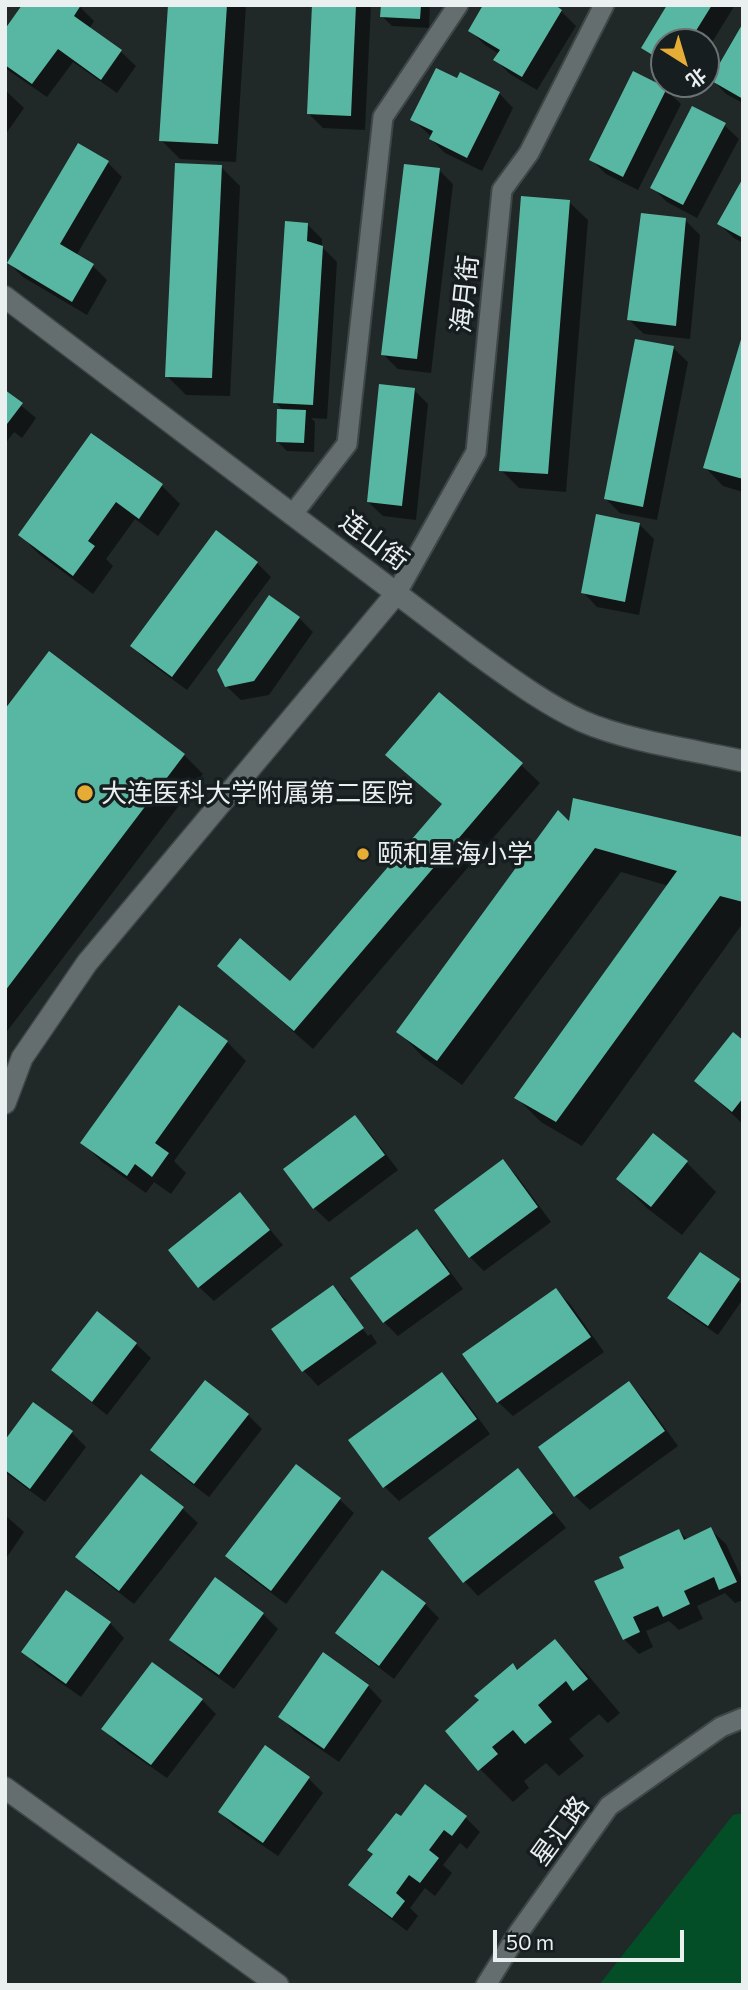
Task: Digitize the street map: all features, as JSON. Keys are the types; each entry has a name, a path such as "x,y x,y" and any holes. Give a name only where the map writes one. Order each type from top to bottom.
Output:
{"street":[{"path":"292,515 347,444 383,117 458,5"},
{"name":"海月街","path":"396,594 476,452 502,190 529,153 604,5"},
{"name":"连山街","path":"5,297 396,594 539,698 584,722 639,738 743,761"},
{"path":"5,1103 22,1058 87,964 396,594"},
{"name":"星汇路","path":"486,1985 519,1932 609,1806 721,1727 743,1718"},
{"path":"5,1787 278,1985"}],"green space":[{"path":"743,1813 743,1985 599,1985 733,1815"}],"building":[{"path":"22,5 81,5 74,16 122,50 101,80 58,49 32,84 5,65 5,29"},
{"path":"168,5 227,5 218,144 159,141"},
{"path":"312,5 356,5 351,116 307,114"},
{"path":"381,5 421,5 420,19 380,17"},
{"path":"483,5 555,5 562,10 522,77 493,60 500,50 468,31"},
{"path":"667,5 712,5 698,28 653,28"},
{"path":"743,23 743,99 720,86 720,63"},
{"path":"650,33 650,53 641,48"},
{"path":"436,68 457,78 460,72 500,92 467,158 429,139 433,131 410,120"},
{"path":"633,71 650,80 650,98 662,98 623,177 589,160"},
{"path":"692,106 726,123 683,205 650,188"},
{"path":"78,143 109,161 60,244 94,264 72,302 7,263"},
{"path":"175,163 222,165 212,378 165,377"},
{"path":"404,164 440,168 417,359 381,355"},
{"path":"743,178 743,238 717,224"},
{"path":"521,196 570,200 548,474 499,471"},
{"path":"641,213 686,218 676,326 627,320"},
{"path":"285,221 308,223 307,241 323,246 313,405 273,403"},
{"path":"743,336 743,479 703,468"},
{"path":"635,339 674,346 643,507 604,499"},
{"path":"379,384 415,388 402,506 367,502"},
{"path":"5,390 23,403 7,424 5,423"},
{"path":"277,409 306,410 304,443 276,442"},
{"path":"91,433 163,484 139,519 116,502 88,541 95,546 73,576 18,535"},
{"path":"596,514 640,523 625,602 581,593"},
{"path":"216,530 258,562 172,677 130,646"},
{"path":"269,595 300,617 254,681 225,687 217,670"},
{"path":"49,651 185,754 5,991 5,709"},
{"path":"439,692 523,763 294,1031 217,966 240,938 290,981 442,804 385,755"},
{"path":"573,798 743,837 743,902 720,896 556,1122 514,1098 677,871 595,848 437,1061 396,1032 558,810 569,821"},
{"path":"179,1005 228,1041 155,1143 169,1153 152,1177 135,1164 127,1176 80,1143"},
{"path":"733,1032 743,1040 743,1098 732,1112 694,1081"},
{"path":"355,1115 385,1155 313,1209 283,1169"},
{"path":"653,1133 688,1161 651,1207 616,1179"},
{"path":"503,1159 538,1207 469,1258 434,1210"},
{"path":"240,1192 270,1230 198,1288 168,1250"},
{"path":"417,1229 450,1274 383,1323 350,1278"},
{"path":"700,1252 740,1279 708,1326 667,1298"},
{"path":"333,1285 364,1328 302,1372 271,1329"},
{"path":"556,1288 591,1337 497,1403 462,1354"},
{"path":"97,1311 137,1343 92,1402 51,1370"},
{"path":"442,1372 477,1419 383,1488 348,1440"},
{"path":"205,1380 249,1414 194,1484 150,1450"},
{"path":"629,1381 665,1431 574,1497 538,1447"},
{"path":"33,1402 73,1431 30,1489 5,1470 5,1440"},
{"path":"296,1464 341,1498 271,1591 225,1556"},
{"path":"518,1468 553,1513 463,1583 428,1538"},
{"path":"141,1474 184,1507 119,1591 75,1557"},
{"path":"711,1527 737,1582 719,1590 714,1577 684,1591 690,1604 663,1617 658,1606 633,1617 640,1632 623,1640 594,1581 624,1568 619,1557 679,1529 684,1540"},
{"path":"382,1570 426,1603 379,1666 335,1633"},
{"path":"215,1577 264,1613 219,1675 169,1640"},
{"path":"66,1590 111,1622 66,1684 21,1652"},
{"path":"555,1639 588,1679 573,1691 566,1681 538,1705 552,1722 525,1744 513,1730 492,1747 498,1754 478,1771 445,1731 479,1700 474,1696 513,1663 517,1670"},
{"path":"323,1652 369,1685 324,1749 278,1717"},
{"path":"152,1662 203,1699 151,1765 101,1729"},
{"path":"265,1745 310,1777 263,1843 218,1812"},
{"path":"425,1784 467,1816 452,1836 444,1830 429,1850 439,1858 420,1883 409,1875 396,1893 405,1901 392,1918 348,1885 373,1854 367,1850 396,1813 401,1816"}],"place":[{"name":"大连医科大学附属第二医院","path":"85,793"},
{"name":"颐和星海小学","path":"363,854"}]}
